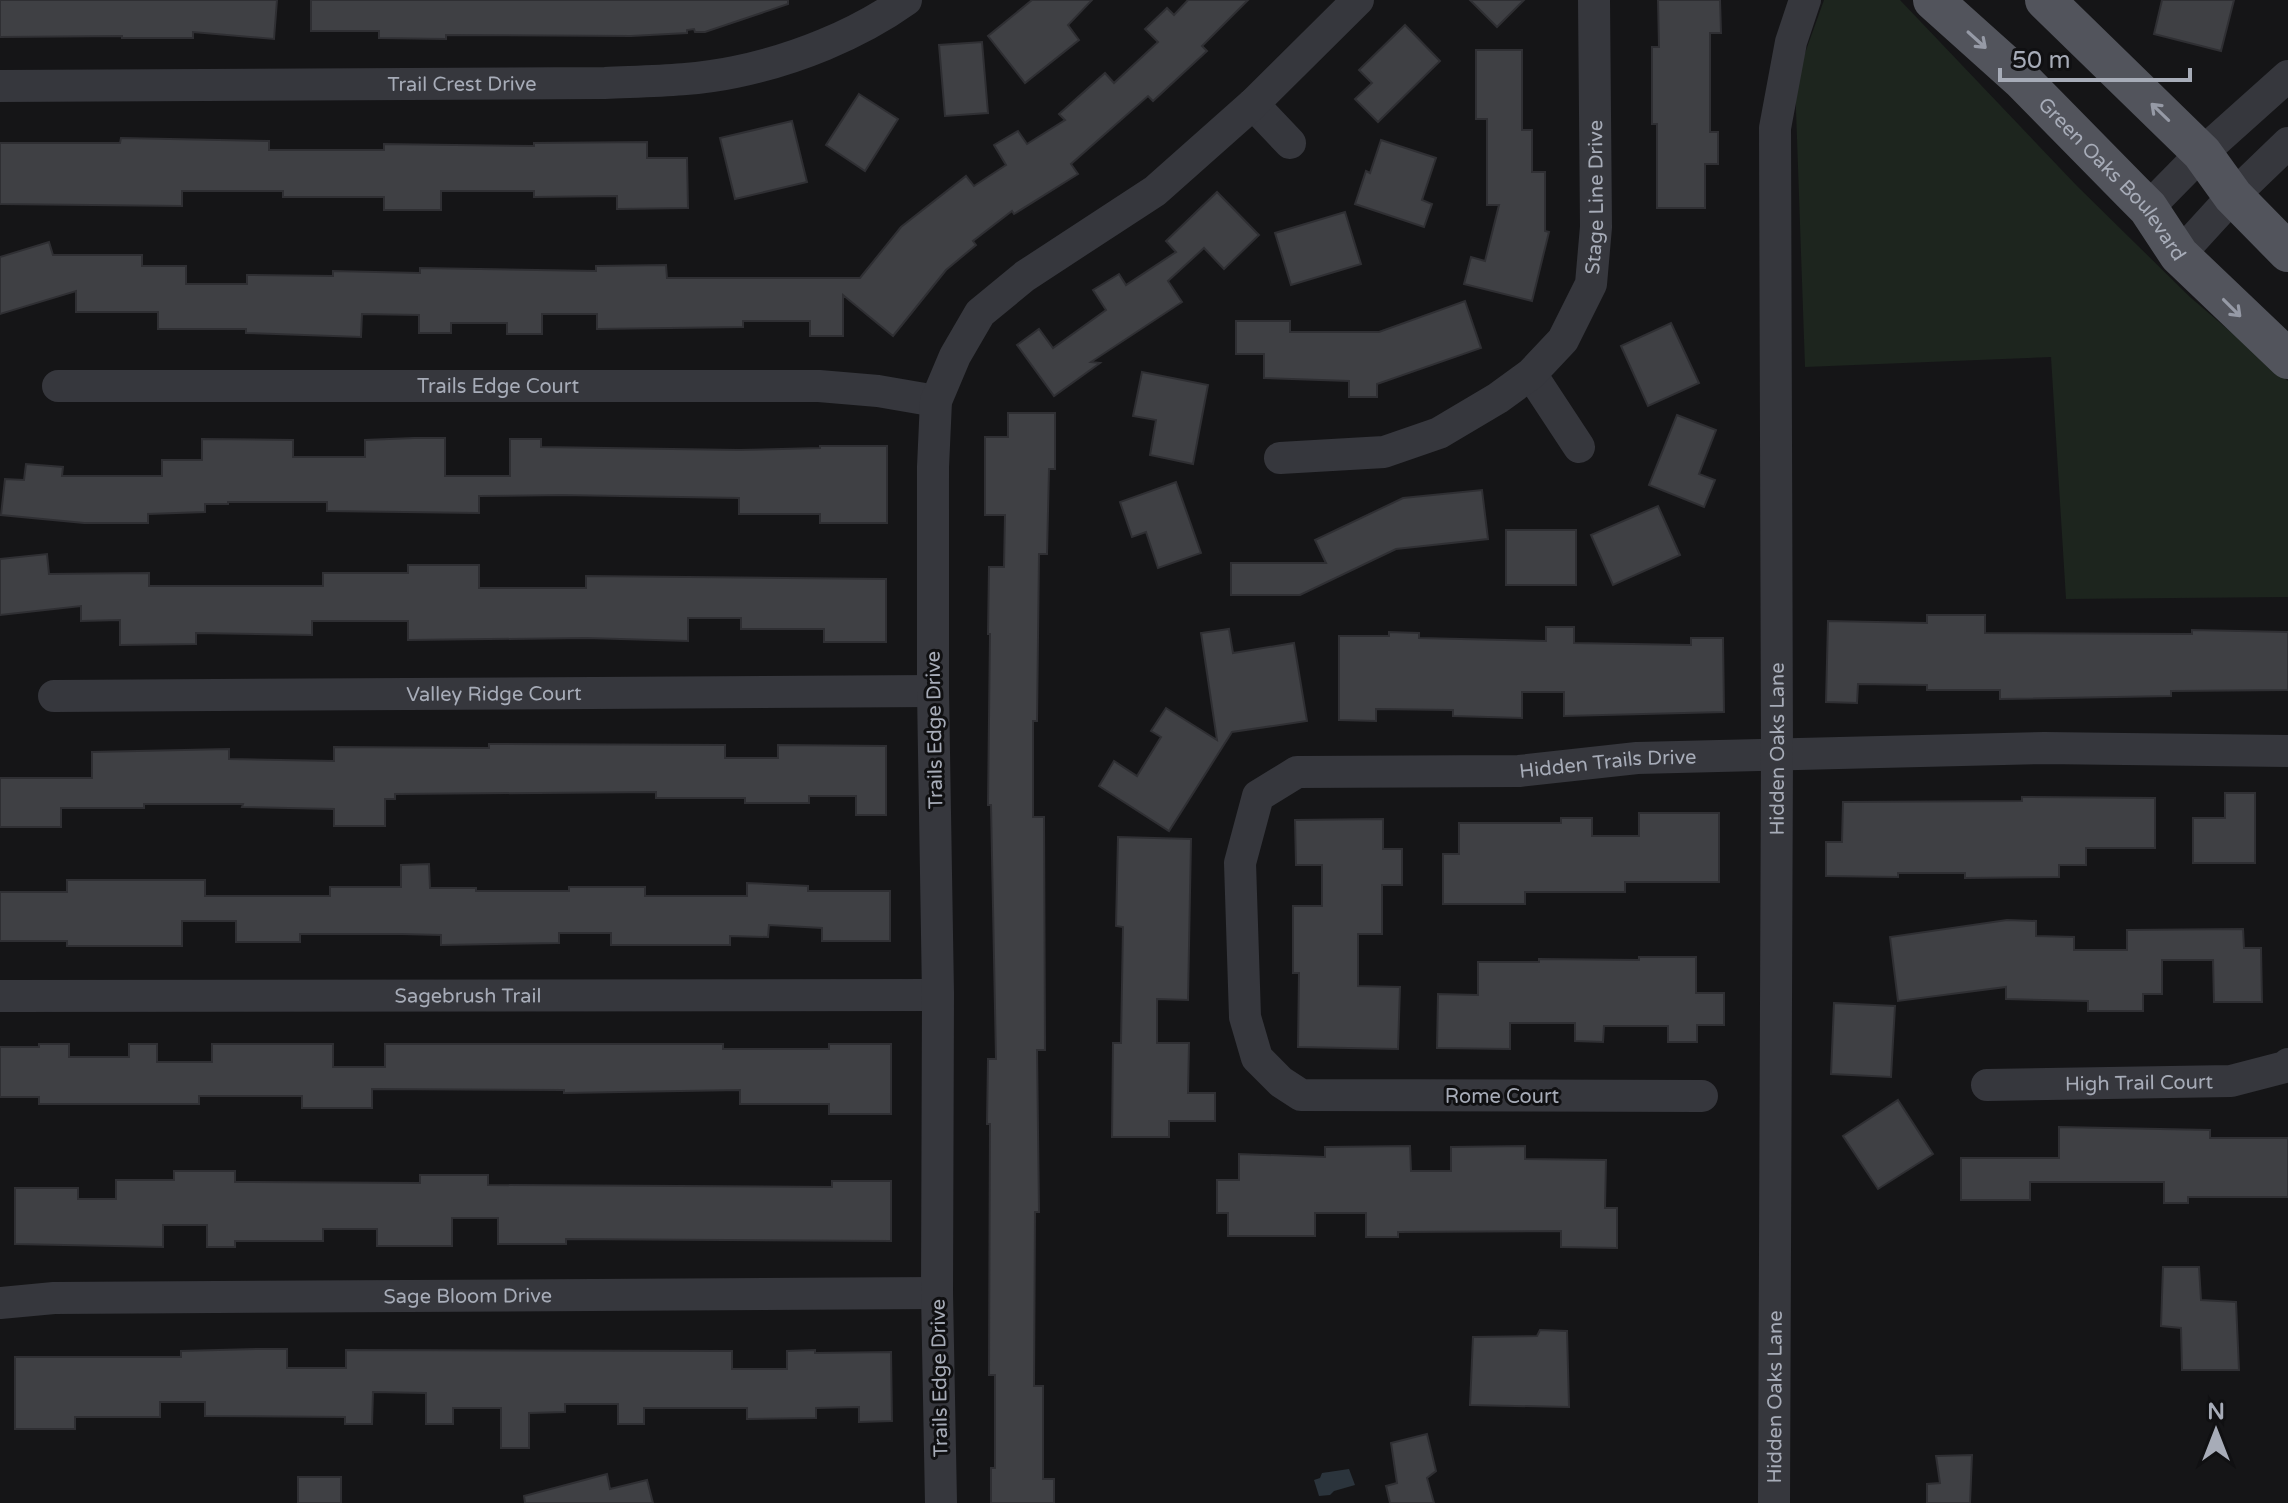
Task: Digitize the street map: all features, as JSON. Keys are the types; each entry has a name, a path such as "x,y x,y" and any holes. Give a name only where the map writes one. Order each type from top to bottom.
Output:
{"main road":[{"name":"Green Oaks Boulevard","path":"1933,0 2021,79 2148,208 2179,255 2288,359"},
{"path":"2045,0 2202,153 2233,196 2288,252"}],"street":[{"name":"Trail Crest Drive","path":"0,86 589,83 682,79 735,72 782,59 833,40 906,0"},
{"name":"Trails Edge Drive","path":"941,1503 933,691 936,401 955,356 980,313 1025,276 1155,191 1253,104 1358,0"},
{"name":"Stage Line Drive","path":"1280,458 1384,452 1439,433 1531,374 1563,340 1591,284 1596,227 1594,0"},
{"name":"Hidden Oaks Lane","path":"1774,1503 1777,754 1775,128 1791,42 1805,0"},
{"path":"2148,208 2202,153 2288,76"},
{"path":"1253,104 1290,143"},
{"path":"2179,255 2233,196 2288,143"},
{"path":"1531,374 1579,447"},
{"name":"Trails Edge Court","path":"58,386 819,386 878,391 936,401"},
{"name":"Valley Ridge Court","path":"54,696 933,691"},
{"name":"Hidden Trails Drive","path":"1301,1095 1281,1082 1257,1058 1245,1017 1240,863 1258,796 1297,772 1519,771 1637,758 2044,748 2288,751"},
{"name":"Sagebrush Trail","path":"0,996 938,995"},
{"name":"High Trail Court","path":"1987,1085 2231,1081 2288,1064"},
{"name":"Rome Court","path":"1301,1095 1702,1096"},
{"name":"Sage Bloom Drive","path":"0,1303 70,1298 937,1293"}],"shaded area":[{"path":"1824,0 1900,0 2077,186 2190,297 2288,381 2288,597 2066,599 2051,357 1805,367 1795,81"},
{"path":"1349,1469 1355,1485 1319,1496 1314,1480 1320,1478 1322,1473"}],"building":[{"path":"0,0 277,0 274,39 193,32 193,38 0,37"},
{"path":"311,0 788,0 788,4 705,32 695,32 694,29 687,30 687,33 631,36 446,35 446,39 379,38 379,31 311,31"},
{"path":"1032,0 1092,0 1068,25 1079,40 1025,83 988,36"},
{"path":"1188,0 1248,0 1202,46 1207,51 1153,101 1148,96 1071,164 1078,174 1014,214 1012,211 973,241 976,245 946,270 893,336 843,295 843,336 810,336 810,321 743,321 743,327 597,329 597,314 542,314 542,334 507,334 507,323 451,323 451,333 419,333 419,315 362,314 361,337 246,333 246,329 158,329 158,312 76,312 76,291 0,314 0,257 49,242 53,255 142,255 142,266 186,266 186,284 247,284 247,275 333,276 333,271 420,273 420,268 596,271 596,266 666,265 667,278 860,278 901,227 966,176 974,186 1006,165 994,145 1018,131 1027,144 1065,120 1059,114 1105,73 1114,83 1158,42 1145,29 1167,8 1174,15"},
{"path":"1470,0 1524,0 1497,27"},
{"path":"1658,0 1720,0 1721,33 1710,33 1710,132 1718,132 1718,164 1705,164 1705,208 1657,208 1657,124 1652,124 1652,47 1659,47"},
{"path":"2162,0 2234,0 2221,51 2154,34"},
{"path":"1405,25 1440,61 1378,122 1355,99 1372,83 1359,70"},
{"path":"982,42 988,113 945,116 939,45"},
{"path":"1476,50 1522,50 1522,130 1532,130 1532,172 1545,172 1545,231 1549,232 1532,301 1464,284 1471,257 1485,261 1499,205 1487,205 1487,119 1476,119"},
{"path":"859,94 898,119 865,171 826,145"},
{"path":"792,121 807,182 735,199 720,138"},
{"path":"121,138 269,141 269,150 384,150 384,144 534,146 534,143 647,142 647,158 687,158 688,208 617,209 617,196 534,197 534,191 441,191 441,210 384,210 384,197 283,197 283,191 182,191 182,206 0,204 0,143 120,143"},
{"path":"1381,140 1436,158 1422,200 1432,204 1424,227 1355,204"},
{"path":"1217,192 1259,235 1224,269 1204,248 1168,281 1182,302 1091,362 1100,363 1054,396 1017,345 1039,329 1053,348 1106,310 1093,290 1119,274 1126,285 1176,252 1166,241"},
{"path":"1345,212 1361,264 1291,285 1275,233"},
{"path":"1465,301 1481,348 1377,384 1377,397 1349,397 1349,381 1264,378 1264,354 1236,354 1236,321 1290,321 1290,332 1379,332"},
{"path":"1671,323 1699,383 1648,406 1621,346"},
{"path":"1142,372 1208,385 1193,464 1150,455 1156,420 1133,416"},
{"path":"1008,413 1055,413 1055,469 1049,469 1047,554 1039,554 1037,721 1033,721 1033,817 1044,817 1045,1050 1037,1050 1039,1212 1035,1212 1034,1386 1043,1386 1043,1479 1054,1479 1054,1503 991,1503 991,1468 995,1468 995,1375 989,1375 990,1124 987,1124 988,1059 996,1059 991,805 988,805 988,634 989,567 1004,567 1005,515 985,515 985,437 1008,437"},
{"path":"1677,415 1716,430 1699,474 1715,480 1704,507 1649,485"},
{"path":"445,438 445,476 510,476 510,439 541,439 541,447 739,450 887,446 887,523 820,523 820,514 739,514 739,498 562,495 479,496 479,513 327,511 327,502 228,502 205,504 205,512 148,514 148,523 84,523 1,515 5,479 24,480 26,464 63,467 62,476 162,476 162,460 202,460 202,439 293,440 293,457 365,457 365,440"},
{"path":"1176,482 1201,553 1158,568 1146,532 1132,537 1120,502"},
{"path":"1482,490 1488,539 1396,549 1300,595 1231,595 1231,563 1326,563 1315,540 1403,498"},
{"path":"1658,506 1680,555 1613,585 1591,535"},
{"path":"1506,530 1576,530 1576,585 1506,585"},
{"path":"47,554 49,574 149,573 149,586 323,586 323,573 408,573 408,565 479,565 479,588 586,588 586,576 886,579 886,642 824,642 824,629 741,629 741,618 688,618 688,641 586,638 408,640 408,621 312,621 312,635 196,633 196,644 120,645 120,620 81,621 81,606 0,615 0,559"},
{"path":"1927,615 1985,615 1985,633 2288,632 2288,690 2171,691 2171,696 2000,699 2000,690 1927,690 1927,685 1858,684 1857,703 1826,702 1828,621 1927,623"},
{"path":"1546,627 1574,627 1574,643 1691,645 1691,638 1723,638 1724,712 1564,716 1564,692 1522,692 1522,718 1453,716 1453,710 1376,709 1376,721 1339,720 1339,636 1389,636 1389,632 1419,633 1419,638 1546,641"},
{"path":"1229,629 1233,653 1294,643 1307,721 1232,732 1169,831 1099,786 1114,761 1137,776 1161,737 1151,731 1166,708 1217,740 1201,633"},
{"path":"489,744 725,745 725,758 778,758 778,745 886,746 886,815 856,815 856,796 809,796 809,803 745,803 745,798 656,798 656,792 395,794 395,799 385,799 385,826 334,826 334,809 242,807 243,804 144,804 144,808 61,808 61,827 0,827 0,778 92,778 92,752 229,749 229,759 334,761 334,747 489,748"},
{"path":"2225,793 2255,793 2255,863 2193,863 2193,818 2225,818"},
{"path":"2022,797 2155,798 2155,848 2086,848 2086,865 2059,865 2059,877 1965,878 1965,873 1898,873 1898,877 1826,876 1826,842 1842,842 1843,802 2022,801"},
{"path":"1639,813 1719,813 1719,882 1625,882 1625,892 1525,892 1525,904 1443,904 1443,854 1459,854 1459,823 1561,823 1561,818 1592,818 1592,836 1639,836"},
{"path":"1383,819 1383,849 1402,849 1402,885 1382,885 1382,934 1358,934 1358,986 1400,987 1398,1049 1298,1047 1299,973 1293,973 1293,906 1322,906 1322,865 1296,865 1295,820"},
{"path":"1118,837 1191,839 1188,1000 1157,999 1157,1043 1189,1043 1188,1093 1215,1093 1215,1121 1169,1121 1169,1137 1112,1137 1113,1043 1121,1043 1123,927 1116,926"},
{"path":"429,864 430,888 476,888 476,891 645,887 645,896 747,896 747,883 808,886 808,891 890,891 890,941 822,941 822,928 769,925 768,937 730,936 730,945 611,945 611,933 559,933 559,943 441,945 441,935 402,934 300,934 300,942 236,942 236,921 182,921 182,946 67,946 67,941 0,941 0,892 67,892 67,880 205,880 205,896 330,896 330,887 401,887 401,865"},
{"path":"2007,920 2036,921 2036,936 2074,937 2074,950 2127,950 2127,930 2243,929 2244,948 2261,948 2262,1002 2214,1002 2213,960 2162,960 2162,994 2143,994 2143,1011 2088,1011 2088,1001 2006,999 2006,987 1898,1001 1890,937"},
{"path":"1639,957 1696,957 1696,993 1724,993 1724,1025 1697,1025 1697,1042 1668,1042 1668,1026 1604,1026 1603,1042 1575,1041 1575,1023 1510,1023 1510,1049 1437,1048 1438,994 1478,995 1478,962 1639,960"},
{"path":"1834,1003 1895,1006 1891,1077 1831,1074"},
{"path":"39,1044 69,1044 69,1057 129,1057 129,1044 157,1044 157,1062 212,1062 212,1044 333,1044 333,1067 385,1067 385,1044 723,1044 723,1049 829,1049 829,1044 891,1044 891,1114 829,1114 829,1104 740,1104 740,1090 564,1093 564,1090 372,1089 372,1108 302,1108 302,1096 199,1096 199,1104 39,1104 39,1097 0,1097 0,1047 39,1047"},
{"path":"1898,1100 1933,1154 1878,1189 1843,1136"},
{"path":"2059,1127 2210,1130 2210,1138 2288,1138 2288,1197 2188,1197 2188,1203 2164,1203 2164,1182 2030,1182 2030,1200 1961,1200 1961,1158 2059,1158"},
{"path":"1410,1146 1411,1171 1451,1171 1451,1147 1525,1146 1525,1159 1606,1160 1605,1208 1617,1208 1617,1248 1561,1247 1561,1231 1398,1232 1398,1237 1366,1237 1366,1213 1315,1213 1315,1236 1228,1236 1228,1213 1217,1213 1217,1180 1239,1180 1239,1154 1325,1157 1325,1147"},
{"path":"174,1171 235,1171 235,1182 420,1183 420,1175 488,1175 488,1185 832,1187 832,1181 891,1181 891,1241 566,1239 566,1244 498,1244 498,1218 452,1218 452,1246 377,1246 377,1229 323,1229 323,1241 235,1241 235,1247 207,1247 207,1225 163,1225 163,1247 15,1244 15,1188 78,1188 78,1199 116,1199 116,1180 174,1180"},
{"path":"2163,1267 2199,1267 2201,1300 2236,1302 2239,1370 2182,1370 2181,1328 2161,1326"},
{"path":"1540,1330 1567,1331 1569,1407 1470,1405 1473,1337 1537,1336"},
{"path":"287,1349 287,1368 346,1368 346,1350 732,1351 732,1369 787,1369 787,1351 891,1352 892,1421 859,1422 859,1407 816,1408 816,1418 747,1419 747,1408 644,1408 644,1424 618,1424 618,1404 565,1404 565,1412 529,1413 529,1448 501,1448 501,1408 453,1408 453,1424 426,1424 426,1393 373,1392 372,1424 345,1424 345,1417 205,1416 205,1402 160,1402 160,1417 75,1417 75,1429 15,1429 15,1357 181,1357 181,1351"},
{"path":"1427,1434 1436,1471 1427,1478 1434,1503 1390,1503 1386,1486 1397,1483 1391,1443"},
{"path":"1972,1455 1970,1503 1927,1503 1927,1484 1940,1483 1936,1456"},
{"path":"607,1474 610,1489 647,1480 653,1503 525,1503 524,1496"},
{"path":"298,1477 341,1477 341,1503 298,1503"}]}
